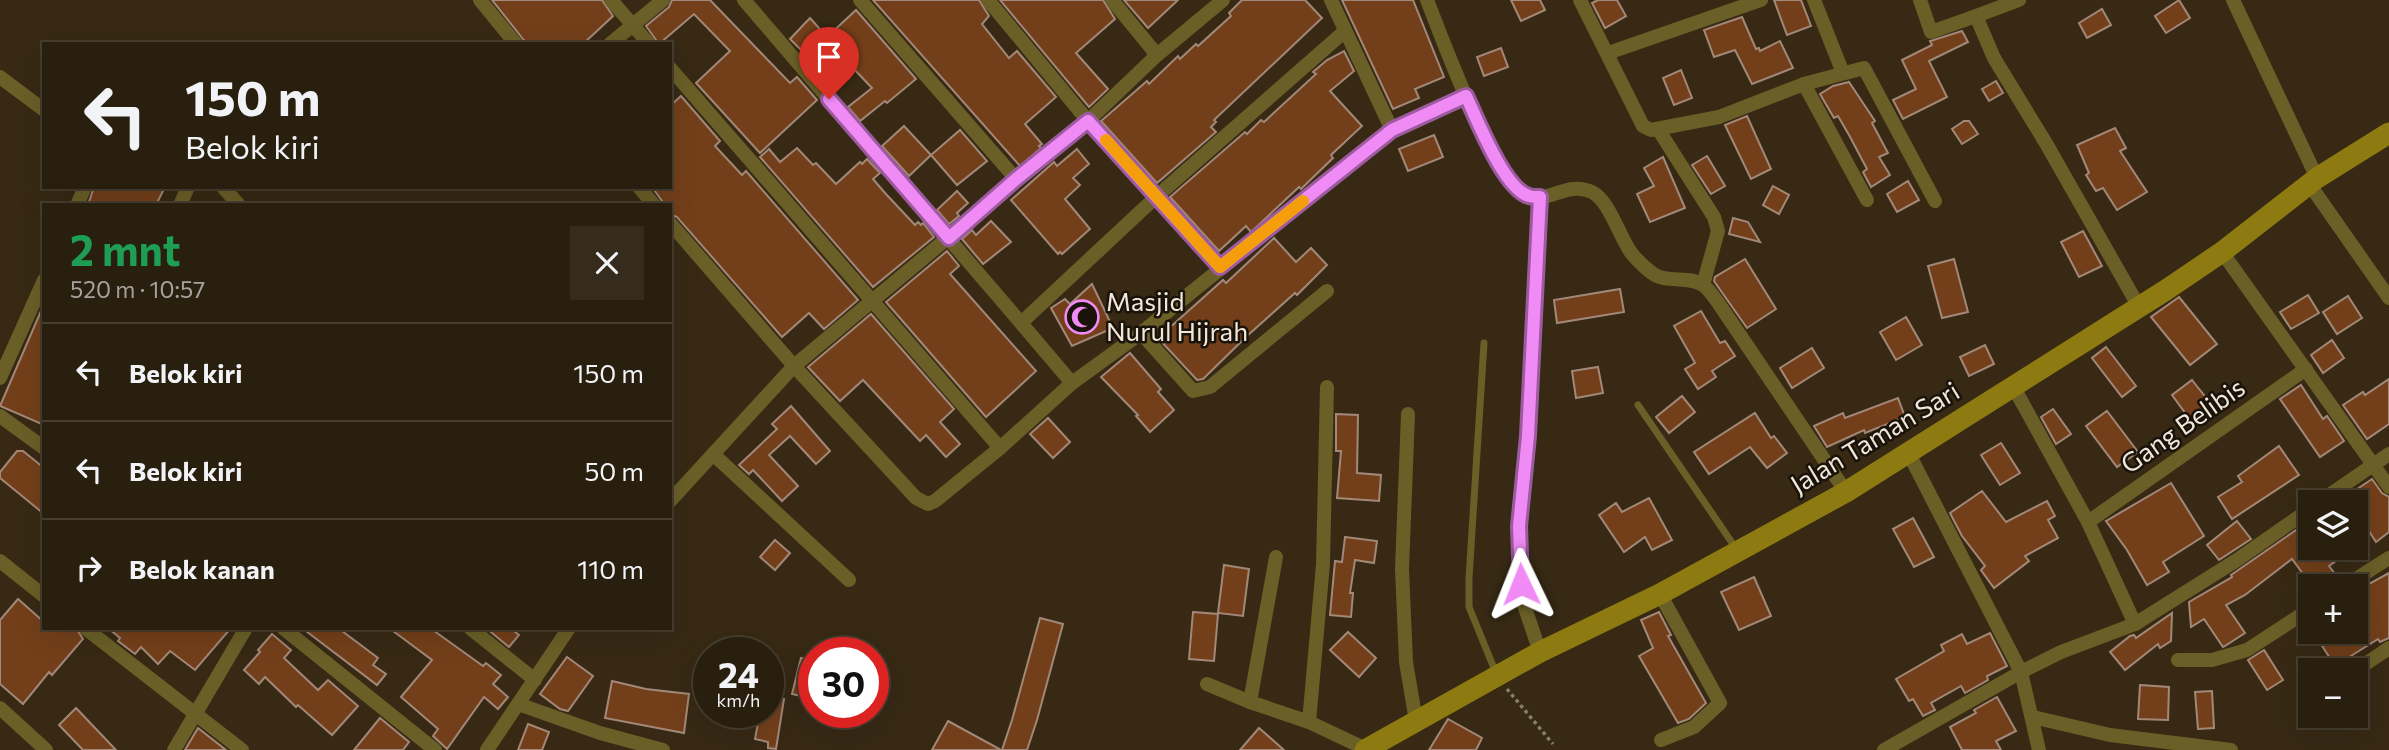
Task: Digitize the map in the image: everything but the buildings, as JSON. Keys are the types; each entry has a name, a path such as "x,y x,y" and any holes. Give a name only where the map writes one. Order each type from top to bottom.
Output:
{"street":[{"path":"480,0 514,42"},
{"path":"611,0 647,42"},
{"path":"612,42 663,0"},
{"path":"744,0 1072,383"},
{"path":"860,0 1016,179"},
{"path":"988,0 1088,121 1220,267"},
{"path":"1112,0 1157,55"},
{"path":"672,499 794,366 1088,121 1157,55 1223,0"},
{"path":"1331,0 1392,130"},
{"path":"1427,0 1495,159 1517,189 1529,197 1540,197 1574,187 1593,193 1603,202 1632,254 1654,275 1703,285 1846,492"},
{"path":"1580,0 1643,126 1651,130 1718,117 1804,84 1864,68 1935,201"},
{"path":"1608,52 1761,0"},
{"path":"1814,0 1843,73"},
{"path":"1920,0 1931,32 2019,0"},
{"path":"2234,0 2313,181 2389,298"},
{"path":"1976,16 1994,58 2047,145 2138,307"},
{"path":"1021,323 1156,197 1345,31"},
{"path":"672,70 1000,448"},
{"path":"0,77 42,108"},
{"path":"1804,84 1867,200"},
{"path":"672,225 794,366 916,498 928,504 1000,448 1072,383 1141,333 1392,130 1466,96"},
{"path":"1658,129 1714,218 1718,230 1703,285"},
{"name":"Jalan Taman Sari","path":"1365,749 1540,652 1660,594 1846,492 2222,252 2313,181 2389,133"},
{"path":"225,189 237,203"},
{"path":"641,189 652,203"},
{"path":"1540,197 1528,436 1519,526 1522,599 1540,652"},
{"path":"2222,252 2389,487"},
{"path":"0,378 42,284"},
{"path":"1141,333 1193,391 1210,387 1327,291"},
{"name":"Gang Belibis","path":"2088,522 2306,369"},
{"path":"2013,386 2088,522 2135,624"},
{"path":"1309,722 1323,564 1327,387"},
{"path":"1408,414 1402,569 1406,662 1416,722"},
{"path":"0,416 42,447"},
{"path":"713,454 849,580"},
{"path":"1909,454 2021,672 2034,718 2039,750"},
{"path":"2336,490 2389,454"},
{"path":"1884,750 2021,672 2061,652 2135,624 2237,560 2298,517"},
{"path":"1250,702 1276,557"},
{"path":"2364,574 2389,558"},
{"path":"0,561 42,594"},
{"path":"1660,594 1720,703 1694,727 1661,740"},
{"path":"2178,660 2212,660 2247,650 2298,617"},
{"path":"88,630 242,750"},
{"path":"174,750 245,630"},
{"path":"285,630 435,750"},
{"path":"472,630 535,680"},
{"path":"487,750 568,630"},
{"path":"2368,662 2389,648"},
{"path":"1207,684 1309,722 1365,749"},
{"path":"518,704 600,733 663,750"},
{"path":"0,709 46,750"},
{"path":"2034,718 2110,735 2231,750"}],"lane":[{"path":"1484,343 1469,607 1497,677"},
{"path":"1638,405 1737,551"}],"path":[{"path":"1497,677 1553,744"}],"slow traffic":[{"path":"1106,140 1220,267 1303,201"}],"place":[{"name":"Masjid Nurul Hijrah","path":"1082,317"}],"route":[{"path":"829,99 949,238 1088,121 1220,267 1392,130 1466,96 1495,159 1517,189 1529,197 1540,197 1528,436 1519,526 1521,584"}]}
